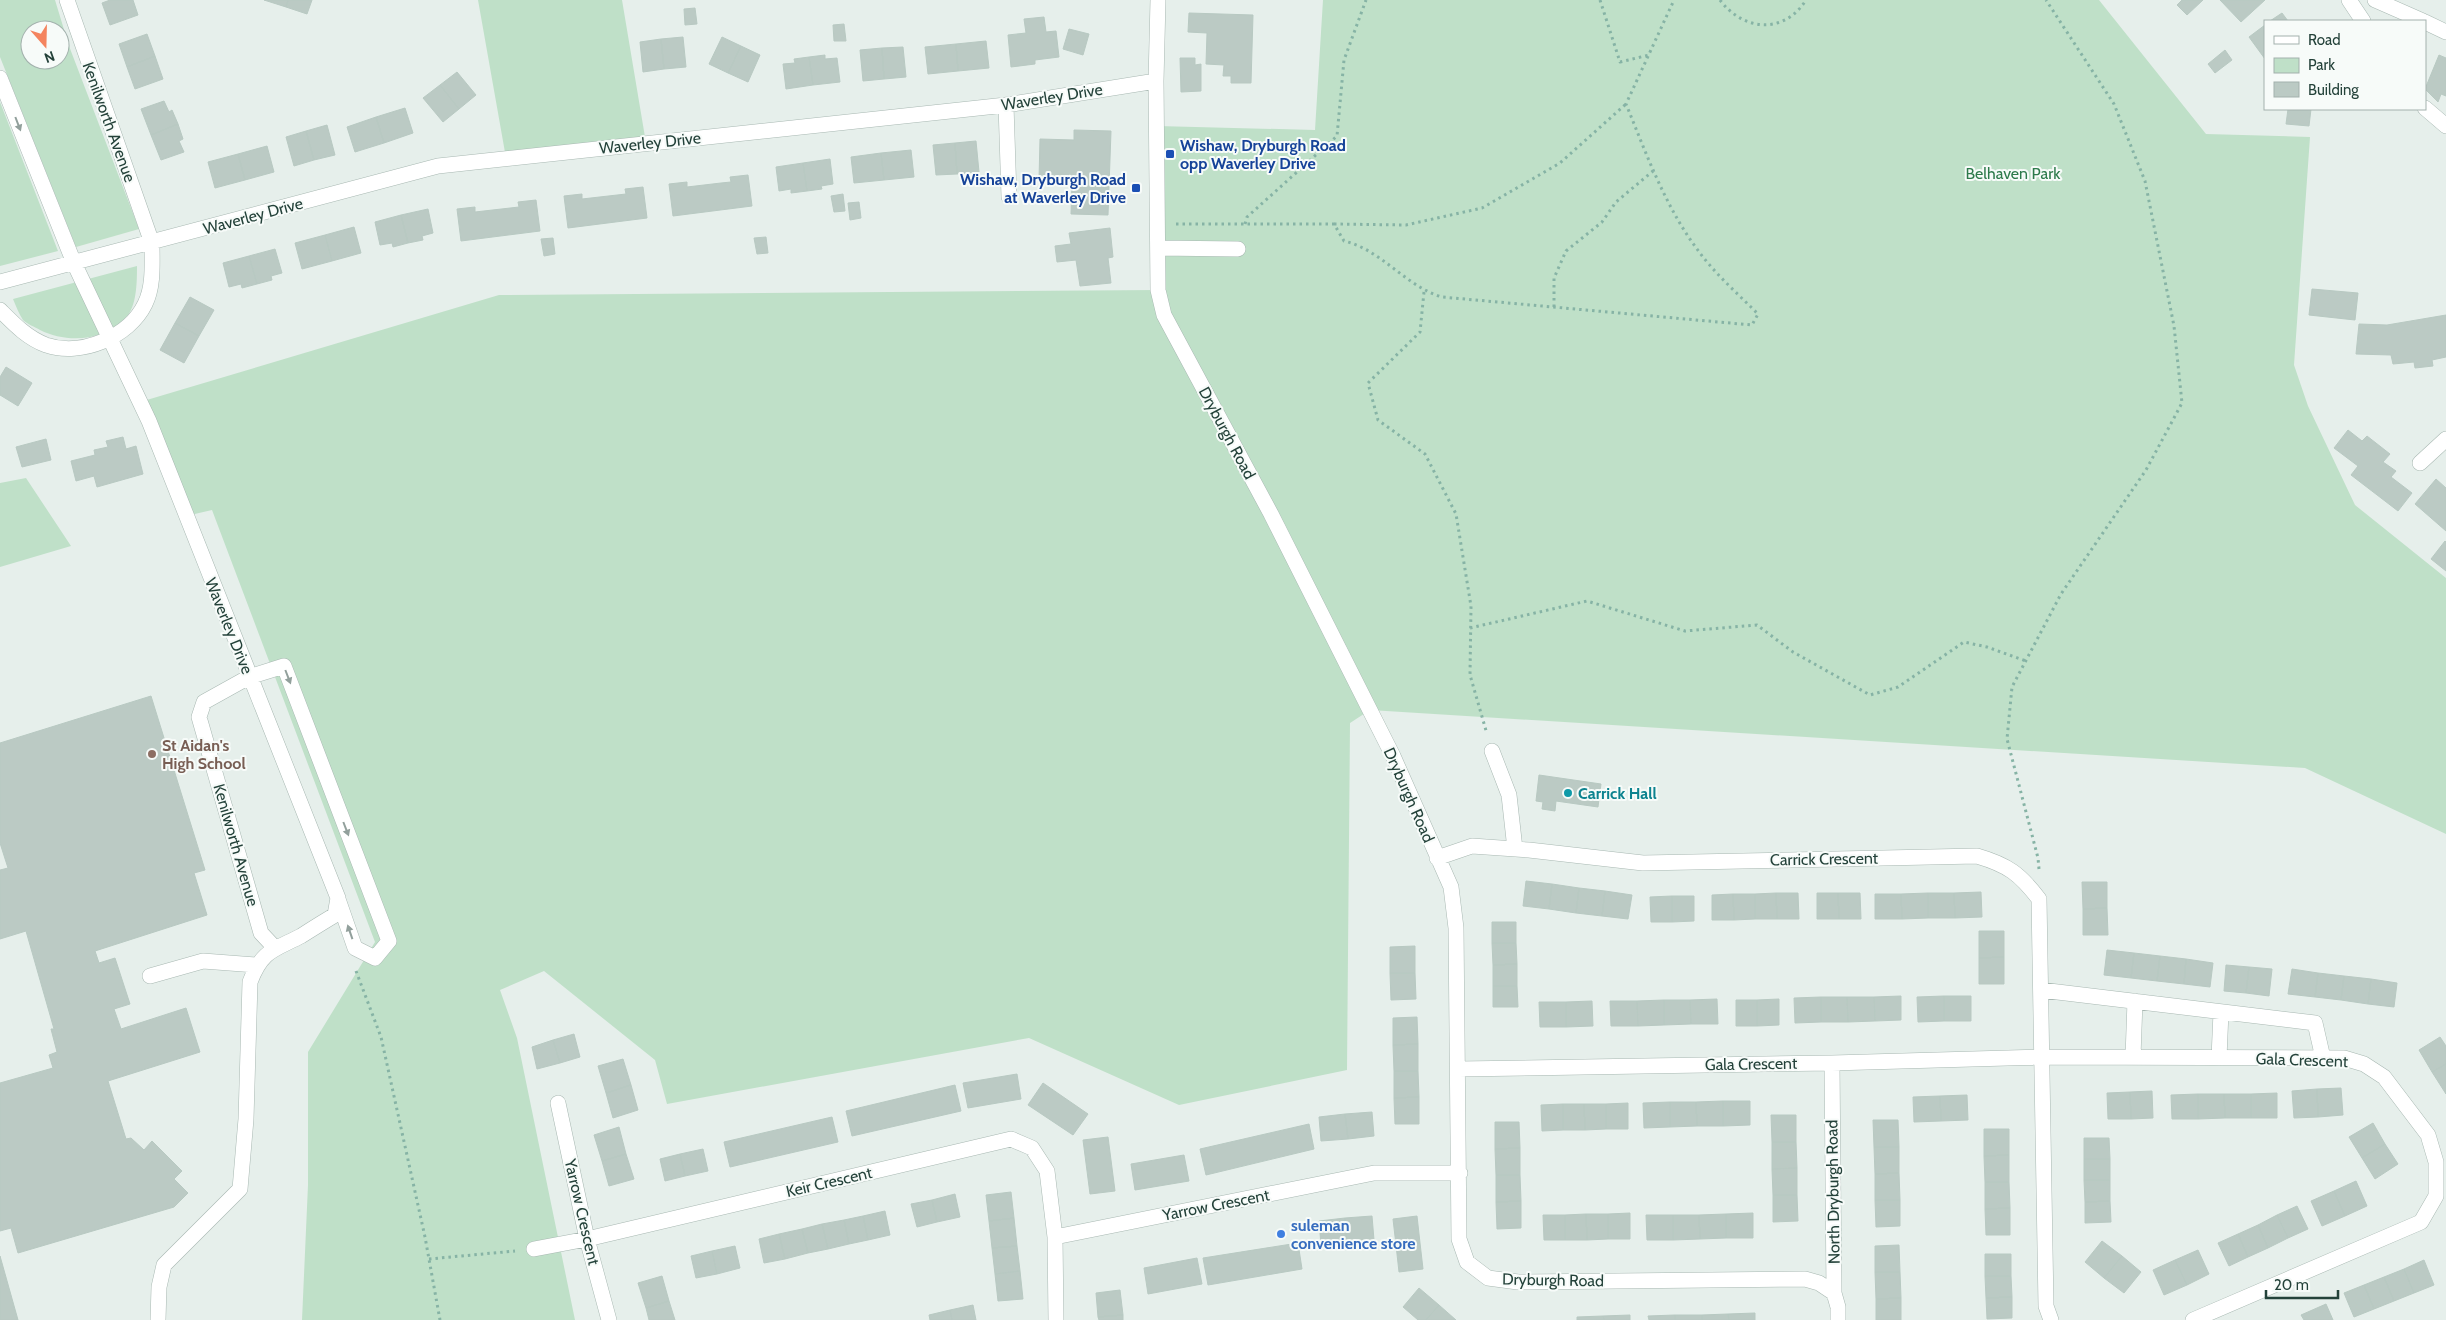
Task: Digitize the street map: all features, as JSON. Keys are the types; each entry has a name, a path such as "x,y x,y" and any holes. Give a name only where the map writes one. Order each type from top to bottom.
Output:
{"street":[{"name":"Kenilworth Avenue","path":"67,0 152,243"},
{"name":"Dryburgh Road","path":"1158,0 1156,81 1158,290 1164,315 1271,514 1370,710 1393,756 1451,887 1456,928 1460,1173 1459,1239 1467,1262 1488,1278 1518,1282 1805,1279 1819,1283 1834,1293"},
{"path":"2349,0 2362,20"},
{"path":"2375,0 2420,20"},
{"path":"2426,23 2446,32"},
{"path":"0,78 74,263"},
{"name":"Waverley Drive","path":"0,282 438,166 1006,104 1156,81"},
{"path":"1006,104 1009,197"},
{"path":"2426,109 2446,126"},
{"path":"0,310 21,331 46,345 73,349 110,339 135,319 146,303 152,274 152,243"},
{"path":"1158,248 1238,248"},
{"name":"Waverley Drive","path":"74,263 149,421 249,677 338,898 355,948 375,958 389,941 284,666 249,677"},
{"path":"2420,463 2446,439"},
{"name":"Kenilworth Avenue","path":"249,677 204,702 199,718 261,932 274,948"},
{"path":"1492,751 1509,795 1515,849"},
{"name":"Carrick Crescent","path":"1438,858 1472,846 1642,863 1978,856 2001,863 2026,881 2039,899"},
{"path":"158,1320 159,1286 164,1265 240,1189 246,1119 250,982 256,965 274,948 300,936 335,915 338,898"},
{"path":"2039,899 2046,1306 2051,1320"},
{"path":"150,976 203,961 256,965"},
{"path":"2041,990 2315,1023 2324,1058"},
{"path":"2133,1057 2135,1002"},
{"path":"2219,1058 2221,1012"},
{"name":"Gala Crescent","path":"1458,1069 1832,1063 2043,1057 2344,1058 2364,1064 2384,1077 2428,1135 2436,1162 2436,1196 2420,1222 2193,1320"},
{"name":"North Dryburgh Road","path":"1832,1063 1834,1293 1838,1307 1838,1320"},
{"name":"Yarrow Crescent","path":"558,1103 587,1239 609,1320"},
{"name":"Keir Crescent","path":"534,1249 587,1239 1011,1139 1032,1148 1046,1171 1055,1237"},
{"name":"Yarrow Crescent","path":"1055,1237 1374,1172 1460,1173"},
{"path":"1055,1237 1056,1320"}],"path":[{"path":"1245,224 1247,217 1337,136 1344,60 1366,0"},
{"path":"1600,0 1620,62 1649,55"},
{"path":"1158,223 1406,225 1482,208 1560,163 1626,104 1674,0"},
{"path":"1720,0 1739,19 1752,24 1766,25 1780,22 1792,16 1806,0"},
{"path":"2039,899 2038,858 2007,739 2012,687 2061,594 2146,470 2182,403 2174,326 2145,181 2114,104 2046,0"},
{"path":"1334,224 1344,241 1359,245 1424,292 1442,298 1752,325 1758,314 1696,249 1653,171 1626,104"},
{"path":"1554,307 1554,278 1566,252 1602,222 1616,202 1653,171"},
{"path":"1424,292 1420,332 1368,383 1378,420 1424,454 1456,514 1470,606 1470,675 1492,751"},
{"path":"1470,628 1587,601 1684,631 1757,625 1793,652 1870,695 1898,687 1964,642 1987,647 2026,660"},
{"path":"355,967 382,1036 440,1320"},
{"path":"429,1260 534,1249"}],"green space":[{"path":"0,0 55,0 61,20 20,20 20,70 70,70 70,49 139,229 76,247 0,57"},
{"path":"478,0 622,0 646,143 506,158"},
{"name":"Belhaven Park","path":"1323,0 2099,0 2206,134 2310,137 2294,365 2308,406 2355,505 2446,578 2446,834 2305,768 1370,710 1350,723 1347,1070 1179,1105 1029,1038 667,1104 655,1060 544,971 500,990 517,1038 575,1320 302,1320 308,1185 308,1052 375,942 212,510 186,516 140,402 499,295 1158,290 1157,126 1315,130"},
{"path":"0,102 58,251 0,266"},
{"path":"137,266 136,291 128,315 109,330 87,338 63,337 40,330 23,320 13,299"},
{"path":"26,478 71,546 0,567 0,483"}],"building":[{"path":"110,0 133,0 138,15 110,25 102,3"},
{"path":"264,0 288,0 286,7"},
{"path":"288,0 312,0 307,14 286,7"},
{"path":"2182,0 2203,0 2187,15 2177,5"},
{"path":"2220,0 2265,0 2241,22"},
{"path":"695,8 697,24 685,25 684,9"},
{"path":"1189,13 1253,15 1251,83 1231,83 1231,76 1223,76 1224,65 1206,64 1207,33 1188,32"},
{"path":"2282,13 2287,20 2272,20"},
{"path":"1044,17 1046,32 1056,31 1059,57 1035,60 1035,64 1011,67 1008,35 1026,33 1024,19"},
{"path":"844,24 846,41 834,41 833,25"},
{"path":"2264,26 2264,58 2249,37"},
{"path":"1069,29 1089,34 1083,55 1063,49"},
{"path":"147,34 155,56 127,67 119,44"},
{"path":"683,37 686,67 664,69 661,39"},
{"path":"722,37 741,46 728,73 709,64"},
{"path":"661,39 664,69 643,72 640,42"},
{"path":"986,41 989,68 958,71 956,44"},
{"path":"956,44 958,71 928,74 925,47"},
{"path":"741,46 760,55 748,82 728,73"},
{"path":"903,47 906,77 884,79 882,48"},
{"path":"882,48 884,79 863,81 860,50"},
{"path":"2225,50 2232,60 2215,73 2208,64"},
{"path":"825,55 825,59 837,58 840,82 813,85 809,57"},
{"path":"2439,55 2446,58 2446,96 2441,94 2438,102 2426,90"},
{"path":"155,56 163,79 135,89 127,67"},
{"path":"809,57 813,85 786,89 783,64 795,63 794,59"},
{"path":"1180,58 1195,58 1195,65 1201,64 1201,91 1181,92"},
{"path":"457,72 476,95 459,109 440,85"},
{"path":"440,85 459,109 443,122 423,98"},
{"path":"164,101 169,112 172,110 178,124 151,135 141,109"},
{"path":"405,108 413,133 384,143 376,117"},
{"path":"2288,110 2311,110 2309,126 2286,124"},
{"path":"376,117 384,143 355,152 347,127"},
{"path":"178,124 183,139 179,141 184,152 161,160 151,135"},
{"path":"327,125 335,155 314,160 306,131"},
{"path":"1074,130 1111,131 1108,215 1071,214 1072,181 1039,180 1040,139 1074,140"},
{"path":"306,131 314,160 294,166 286,137"},
{"path":"976,141 979,172 957,174 955,143"},
{"path":"955,143 957,174 936,175 933,145"},
{"path":"267,146 274,172 245,180 238,154"},
{"path":"911,150 914,177 884,180 881,153"},
{"path":"881,153 884,180 854,183 851,157"},
{"path":"238,154 245,180 215,188 208,162"},
{"path":"830,159 833,184 821,186 822,189 807,191 803,163"},
{"path":"803,163 807,191 791,193 791,189 779,191 776,167"},
{"path":"748,175 752,206 673,216 669,184 687,182 687,187 731,182 730,177"},
{"path":"643,187 647,218 568,228 564,196 582,194 582,199 626,194 625,189"},
{"path":"843,194 845,211 834,212 831,196"},
{"path":"536,200 540,231 461,241 457,209 475,207 475,212 519,207 518,202"},
{"path":"859,202 861,218 850,220 848,203"},
{"path":"428,209 433,233 422,236 423,240 408,243 401,215"},
{"path":"401,215 408,243 393,247 392,243 380,245 375,222"},
{"path":"354,227 361,253 332,261 325,235"},
{"path":"1110,228 1113,257 1108,258 1111,283 1080,286 1076,260 1057,262 1055,246 1071,244 1069,233"},
{"path":"325,235 332,261 302,269 295,243"},
{"path":"766,237 768,253 757,254 754,238"},
{"path":"553,238 555,254 544,256 541,239"},
{"path":"275,249 282,273 271,276 272,280 257,284 249,256"},
{"path":"249,256 257,284 242,288 241,284 229,287 223,263"},
{"path":"2312,289 2358,293 2355,320 2309,315"},
{"path":"190,297 214,310 199,336 175,323"},
{"path":"2446,315 2446,357 2432,360 2433,366 2415,368 2414,362 2393,364 2391,355 2356,354 2359,324 2387,325"},
{"path":"175,323 199,336 184,363 160,350"},
{"path":"6,367 32,383 18,406 0,395 0,377"},
{"path":"2348,430 2362,441 2367,436 2390,454 2383,462 2396,471 2391,477 2412,493 2398,511 2351,475 2358,466 2334,448"},
{"path":"123,437 126,449 136,446 143,474 97,487 94,476 76,481 71,461 95,455 94,450 108,447 106,441"},
{"path":"46,439 51,460 22,467 16,447"},
{"path":"2436,479 2446,488 2446,531 2415,504"},
{"path":"2446,542 2446,571 2431,559"},
{"path":"151,696 205,870 194,873 207,915 95,951 99,963 115,958 130,1004 114,1009 121,1029 186,1008 200,1052 108,1081 126,1139 131,1138 144,1150 152,1141 182,1171 174,1179 188,1193 174,1207 18,1253 11,1228 0,1231 0,1083 53,1068 49,1055 57,1052 51,1029 54,1029 26,931 0,939 0,870 8,868 0,843 0,743"},
{"name":"Carrick Hall","path":"1539,775 1601,784 1598,807 1556,801 1555,811 1542,809 1543,802 1536,801"},
{"path":"1526,881 1552,884 1549,909 1523,906"},
{"path":"2082,882 2107,882 2107,908 2083,909"},
{"path":"1552,884 1579,888 1576,913 1549,909"},
{"path":"1579,888 1605,891 1602,916 1576,913"},
{"path":"1605,891 1632,895 1628,919 1602,916"},
{"path":"1981,892 1982,917 1955,918 1954,893"},
{"path":"1776,893 1777,919 1755,919 1755,894"},
{"path":"1776,893 1798,893 1799,919 1777,919"},
{"path":"1817,893 1838,893 1839,919 1817,919"},
{"path":"1838,893 1860,893 1861,919 1839,919"},
{"path":"1928,893 1928,918 1902,919 1901,894"},
{"path":"1928,893 1954,893 1955,918 1928,918"},
{"path":"1733,894 1755,894 1755,919 1734,920"},
{"path":"1733,894 1734,920 1712,920 1712,895"},
{"path":"1875,894 1901,894 1902,919 1875,919"},
{"path":"1672,896 1672,922 1651,922 1650,897"},
{"path":"1672,896 1694,896 1694,921 1672,922"},
{"path":"2107,908 2108,935 2083,935 2083,909"},
{"path":"1492,922 1516,922 1516,943 1492,943"},
{"path":"1979,931 2004,931 2004,957 1979,958"},
{"path":"1492,943 1516,943 1517,964 1493,965"},
{"path":"1415,946 1415,973 1390,973 1390,947"},
{"path":"2107,950 2134,953 2131,978 2104,975"},
{"path":"2134,953 2160,956 2157,981 2131,978"},
{"path":"2160,956 2186,959 2184,984 2157,981"},
{"path":"2004,957 2004,984 1979,984 1979,958"},
{"path":"2186,959 2213,963 2210,987 2184,984"},
{"path":"1517,964 1517,986 1493,986 1493,965"},
{"path":"2226,965 2249,967 2246,993 2224,991"},
{"path":"2249,967 2272,969 2269,996 2246,993"},
{"path":"2292,969 2318,973 2315,997 2288,994"},
{"path":"1390,973 1415,973 1416,999 1391,1000"},
{"path":"2318,973 2344,976 2341,1000 2315,997"},
{"path":"2344,976 2371,979 2368,1004 2341,1000"},
{"path":"2371,979 2397,983 2394,1007 2368,1004"},
{"path":"1493,986 1517,986 1518,1007 1493,1007"},
{"path":"1901,996 1901,1020 1875,1021 1874,997"},
{"path":"1944,996 1971,996 1971,1021 1944,1021"},
{"path":"1944,996 1944,1021 1918,1022 1917,997"},
{"path":"1821,997 1821,1022 1795,1023 1794,998"},
{"path":"1821,997 1847,997 1848,1022 1821,1022"},
{"path":"1847,997 1874,997 1875,1021 1848,1022"},
{"path":"1717,999 1718,1024 1691,1024 1690,1000"},
{"path":"1779,999 1779,1025 1757,1026 1757,1000"},
{"path":"1664,1000 1664,1025 1638,1026 1637,1001"},
{"path":"1664,1000 1690,1000 1691,1024 1664,1025"},
{"path":"1736,1000 1757,1000 1757,1026 1736,1026"},
{"path":"1592,1001 1593,1026 1566,1027 1566,1002"},
{"path":"1610,1001 1637,1001 1638,1026 1611,1026"},
{"path":"1539,1002 1566,1002 1566,1027 1540,1027"},
{"path":"1417,1017 1418,1044 1393,1045 1393,1018"},
{"path":"574,1034 580,1057 560,1063 553,1040"},
{"path":"2440,1037 2446,1046 2446,1064 2432,1072 2419,1050"},
{"path":"553,1040 560,1063 537,1069 532,1047"},
{"path":"1418,1044 1418,1071 1394,1071 1393,1045"},
{"path":"623,1059 631,1085 606,1093 598,1066"},
{"path":"2446,1064 2446,1094 2432,1072"},
{"path":"1394,1071 1418,1071 1419,1097 1394,1098"},
{"path":"1017,1074 1021,1099 968,1108 963,1083"},
{"path":"1043,1083 1088,1114 1073,1135 1028,1105"},
{"path":"631,1085 638,1110 613,1118 606,1093"},
{"path":"955,1085 961,1111 852,1136 846,1111"},
{"path":"2341,1088 2343,1115 2318,1117 2317,1089"},
{"path":"2317,1089 2318,1117 2294,1118 2292,1091"},
{"path":"2152,1091 2153,1118 2131,1119 2130,1092"},
{"path":"2130,1092 2131,1119 2108,1119 2107,1093"},
{"path":"2277,1093 2277,1118 2251,1118 2251,1094"},
{"path":"2198,1094 2224,1094 2225,1118 2198,1119"},
{"path":"2198,1094 2198,1119 2172,1119 2171,1095"},
{"path":"2224,1094 2251,1094 2251,1118 2225,1118"},
{"path":"1967,1095 1968,1120 1941,1121 1940,1096"},
{"path":"1940,1096 1941,1121 1914,1122 1913,1097"},
{"path":"1419,1097 1419,1124 1395,1124 1394,1098"},
{"path":"1723,1101 1723,1126 1697,1126 1696,1102"},
{"path":"1723,1101 1750,1101 1750,1125 1723,1126"},
{"path":"1670,1102 1696,1102 1697,1126 1670,1127"},
{"path":"1670,1102 1670,1127 1644,1128 1643,1103"},
{"path":"1628,1103 1628,1129 1606,1129 1606,1104"},
{"path":"1563,1104 1563,1130 1542,1131 1541,1105"},
{"path":"1563,1104 1584,1104 1585,1130 1563,1130"},
{"path":"1584,1104 1606,1104 1606,1129 1585,1130"},
{"path":"1372,1112 1374,1136 1348,1139 1345,1114"},
{"path":"1345,1114 1348,1139 1321,1141 1319,1117"},
{"path":"1771,1115 1796,1115 1796,1142 1772,1142"},
{"path":"832,1117 838,1142 730,1167 724,1142"},
{"path":"1873,1120 1898,1120 1899,1147 1874,1147"},
{"path":"1495,1122 1519,1122 1520,1148 1495,1149"},
{"path":"2373,1123 2385,1144 2362,1158 2349,1137"},
{"path":"1309,1124 1314,1149 1206,1175 1200,1149"},
{"path":"619,1127 626,1154 602,1161 594,1135"},
{"path":"1984,1129 2009,1129 2009,1155 1984,1156"},
{"path":"1108,1137 1115,1191 1090,1194 1083,1140"},
{"path":"2084,1138 2109,1138 2110,1159 2084,1159"},
{"path":"1772,1142 1796,1142 1797,1168 1772,1169"},
{"path":"2385,1144 2398,1164 2375,1179 2362,1158"},
{"path":"1874,1147 1899,1147 1899,1173 1875,1174"},
{"path":"1520,1148 1520,1175 1496,1175 1495,1149"},
{"path":"703,1149 708,1171 685,1176 680,1154"},
{"path":"626,1154 634,1179 609,1186 602,1161"},
{"path":"680,1154 685,1176 665,1181 660,1159"},
{"path":"1184,1155 1189,1181 1135,1190 1131,1164"},
{"path":"2009,1155 2009,1182 1985,1182 1984,1156"},
{"path":"2084,1159 2110,1159 2110,1180 2084,1180"},
{"path":"1797,1168 1797,1195 1773,1195 1772,1169"},
{"path":"1899,1173 1900,1200 1875,1200 1875,1174"},
{"path":"1496,1175 1520,1175 1521,1201 1496,1202"},
{"path":"2084,1180 2110,1180 2110,1201 2085,1202"},
{"path":"2356,1181 2367,1206 2345,1216 2334,1191"},
{"path":"1985,1182 2009,1182 2010,1208 1985,1209"},
{"path":"2334,1191 2345,1216 2322,1226 2311,1201"},
{"path":"1011,1192 1014,1218 989,1221 986,1195"},
{"path":"955,1194 960,1217 937,1222 932,1200"},
{"path":"1773,1195 1797,1195 1798,1221 1773,1222"},
{"path":"932,1200 937,1222 917,1227 911,1204"},
{"path":"1875,1200 1900,1200 1900,1226 1876,1227"},
{"path":"1521,1201 1521,1228 1497,1229 1496,1202"},
{"path":"2110,1201 2111,1222 2085,1223 2085,1202"},
{"path":"2297,1206 2308,1229 2288,1238 2277,1215"},
{"path":"2010,1208 2010,1235 1986,1235 1985,1209"},
{"path":"885,1211 890,1235 868,1240 863,1216"},
{"path":"1630,1213 1630,1239 1608,1239 1608,1214"},
{"path":"1753,1213 1753,1238 1726,1238 1726,1214"},
{"path":"1586,1214 1587,1240 1565,1240 1565,1215"},
{"path":"1586,1214 1608,1214 1608,1239 1587,1240"},
{"path":"1726,1214 1726,1238 1700,1239 1699,1215"},
{"path":"1543,1215 1565,1215 1565,1240 1544,1240"},
{"path":"1646,1215 1673,1215 1673,1240 1647,1240"},
{"path":"1673,1215 1699,1215 1700,1239 1673,1240"},
{"path":"2277,1215 2288,1238 2268,1248 2258,1225"},
{"path":"863,1216 868,1240 849,1244 844,1220"},
{"path":"1372,1216 1374,1240 1347,1243 1345,1218"},
{"path":"1417,1216 1420,1243 1396,1245 1393,1219"},
{"path":"1014,1218 1017,1246 992,1248 989,1221"},
{"path":"1345,1218 1347,1243 1321,1245 1319,1221"},
{"path":"844,1220 849,1244 828,1249 822,1224"},
{"path":"822,1224 828,1249 808,1253 802,1229"},
{"path":"2258,1225 2268,1248 2248,1257 2238,1234"},
{"path":"802,1229 808,1253 785,1259 779,1234"},
{"path":"779,1234 785,1259 764,1263 759,1239"},
{"path":"2238,1234 2248,1257 2229,1266 2218,1243"},
{"path":"2102,1241 2122,1256 2104,1278 2085,1262"},
{"path":"1298,1243 1302,1269 1208,1285 1203,1258"},
{"path":"1420,1243 1423,1269 1399,1272 1396,1245"},
{"path":"1899,1245 1900,1272 1875,1272 1875,1246"},
{"path":"735,1246 740,1268 717,1274 712,1251"},
{"path":"1017,1246 1020,1271 995,1274 992,1248"},
{"path":"2198,1250 2209,1274 2187,1285 2175,1260"},
{"path":"712,1251 717,1274 696,1278 691,1256"},
{"path":"1985,1254 2011,1254 2011,1276 1985,1276"},
{"path":"0,1256 18,1320 0,1320"},
{"path":"2122,1256 2141,1272 2124,1293 2104,1278"},
{"path":"1197,1258 1202,1284 1148,1294 1144,1268"},
{"path":"2175,1260 2187,1285 2164,1295 2153,1270"},
{"path":"2424,1260 2434,1285 2414,1293 2404,1269"},
{"path":"2404,1269 2414,1293 2394,1301 2384,1277"},
{"path":"1020,1271 1023,1299 998,1301 995,1274"},
{"path":"1875,1272 1900,1272 1901,1298 1876,1299"},
{"path":"662,1276 669,1301 646,1308 638,1283"},
{"path":"1985,1276 2011,1276 2012,1297 1986,1298"},
{"path":"2384,1277 2394,1301 2374,1309 2364,1285"},
{"path":"2364,1285 2374,1309 2354,1317 2344,1293"},
{"path":"1419,1288 1439,1305 1426,1320 1418,1320 1403,1307"},
{"path":"1120,1290 1123,1315 1098,1317 1096,1293"},
{"path":"2012,1297 2012,1318 1987,1319 1986,1298"},
{"path":"1901,1298 1901,1320 1876,1320 1876,1299"},
{"path":"669,1301 675,1320 649,1320 646,1308"},
{"path":"2326,1304 2333,1320 2304,1320 2301,1315"},
{"path":"973,1305 976,1320 952,1320 950,1310"},
{"path":"1439,1305 1456,1320 1426,1320"},
{"path":"950,1310 952,1320 930,1320 929,1315"},
{"path":"1755,1313 1755,1320 1729,1320 1728,1314"},
{"path":"1728,1314 1729,1320 1702,1320 1702,1315"},
{"path":"1123,1315 1123,1320 1099,1320 1098,1317"},
{"path":"1630,1315 1630,1320 1604,1320 1603,1316"},
{"path":"1675,1315 1702,1315 1702,1320 1675,1320"},
{"path":"1675,1315 1675,1320 1649,1320 1648,1316"},
{"path":"1603,1316 1604,1320 1577,1320 1577,1317"}],"place":[{"name":"Wishaw, Dryburgh Road opp Waverley Drive","path":"1170,154"},
{"name":"Wishaw, Dryburgh Road at Waverley Drive","path":"1136,188"},
{"name":"St Aidan's High School","path":"152,754"},
{"name":"Carrick Hall","path":"1568,793"},
{"name":"suleman convenience store","path":"1281,1234"}]}
